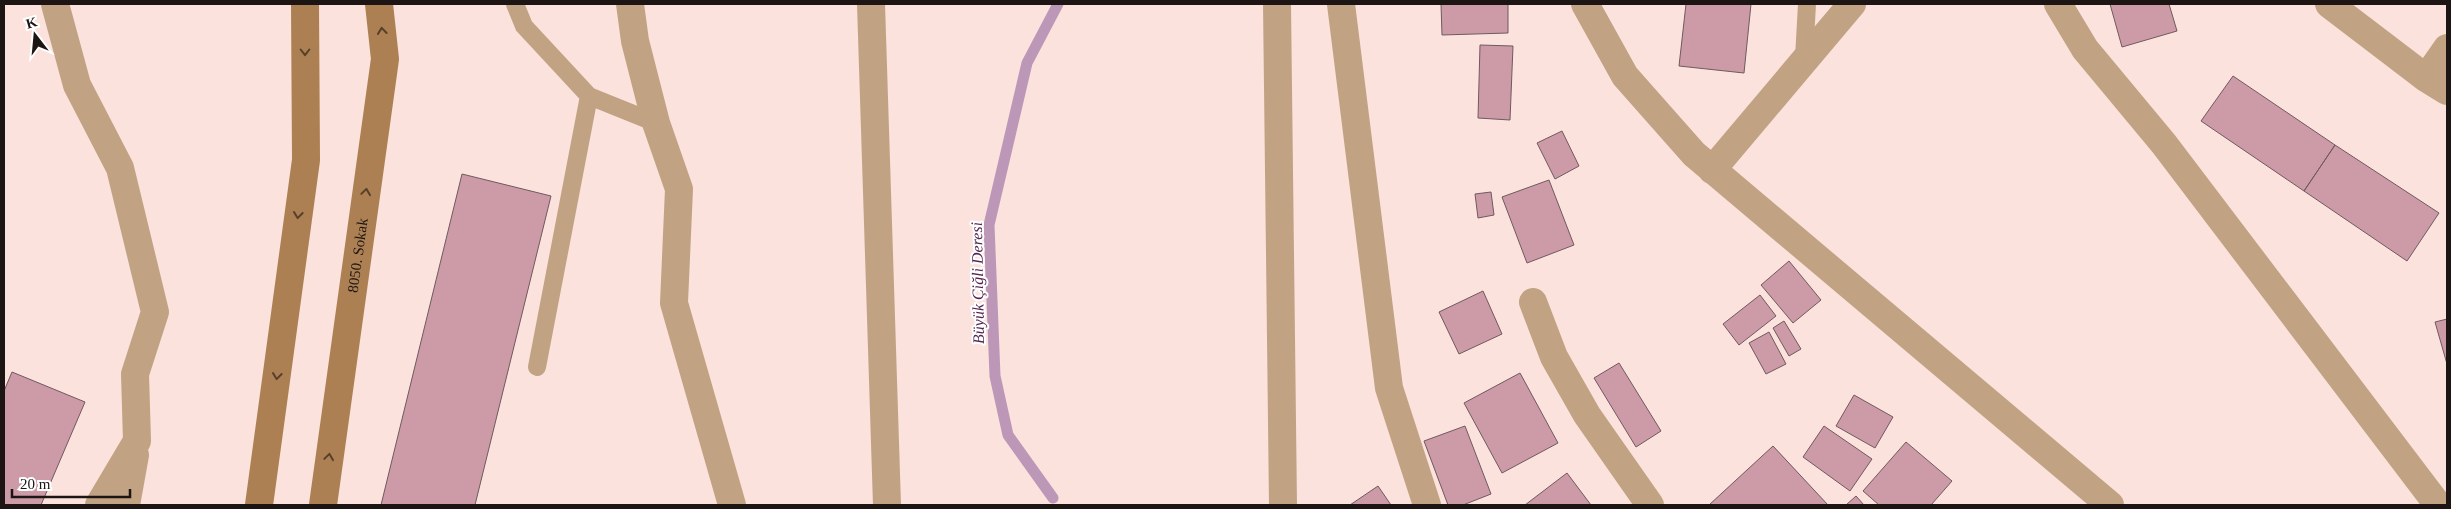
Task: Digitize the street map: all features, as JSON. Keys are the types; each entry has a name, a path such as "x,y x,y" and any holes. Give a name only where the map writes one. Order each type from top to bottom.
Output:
{"street":[{"path":"55,4 77,85 120,168 155,312 135,374 137,441 126,505"},
{"path":"259,505 306,160 305,4"},
{"name":"8050. Sokak","path":"323,505 385,59 379,4"},
{"path":"630,4 635,41 656,123 679,189 674,303 732,505"},
{"path":"870,4 887,505"},
{"path":"1277,4 1283,505"},
{"path":"1341,4 1389,388 1427,505"},
{"path":"1585,4 1625,76 1694,154 2106,504"},
{"path":"1712,170 1804,58 1852,4"},
{"path":"2058,4 2085,49 2164,144 2438,498"},
{"path":"2329,4 2437,85 2447,48"},
{"path":"1533,302 1554,357 1587,415 1650,505"},
{"path":"98,505 137,441"}],"lane":[{"path":"515,4 524,26 589,96 656,123"},
{"path":"1804,58 1807,4"},
{"path":"537,367 589,96"}],"building":[{"path":"1441,4 1508,4 1508,33 1442,35"},
{"path":"1686,4 1751,4 1744,73 1679,66"},
{"path":"2110,4 2169,4 2177,31 2122,47"},
{"path":"1480,45 1513,46 1510,120 1478,118"},
{"path":"2233,76 2335,145 2304,191 2201,121"},
{"path":"1562,131 1579,166 1555,179 1537,143"},
{"path":"2335,145 2439,213 2407,261 2304,191"},
{"path":"462,174 551,196 475,505 381,505"},
{"path":"1549,180 1574,245 1527,263 1502,197"},
{"path":"1491,192 1494,215 1478,218 1475,194"},
{"path":"1789,261 1821,300 1793,323 1761,285"},
{"path":"1483,291 1502,334 1459,354 1439,312"},
{"path":"1760,295 1776,316 1739,345 1723,324"},
{"path":"2447,319 2447,364 2435,322"},
{"path":"1784,321 1801,349 1789,356 1773,328"},
{"path":"1769,332 1786,364 1766,374 1749,343"},
{"path":"1619,363 1661,431 1636,447 1594,378"},
{"path":"12,372 85,402 41,505 4,505 4,391"},
{"path":"1520,373 1558,443 1502,473 1464,403"},
{"path":"1854,395 1893,417 1875,448 1836,426"},
{"path":"1465,426 1491,494 1463,505 1448,505 1424,441"},
{"path":"1824,426 1872,459 1850,491 1803,457"},
{"path":"1906,442 1952,481 1931,505 1879,505 1863,491"},
{"path":"1773,446 1828,505 1709,505"},
{"path":"1567,473 1591,505 1525,505"},
{"path":"1378,486 1391,505 1350,505"},
{"path":"1856,496 1864,505 1846,505"}],"waterway":[{"name":"Büyük Çiğli Deresi","path":"1053,498 1008,435 995,376 989,225 1027,63 1058,4"}]}
